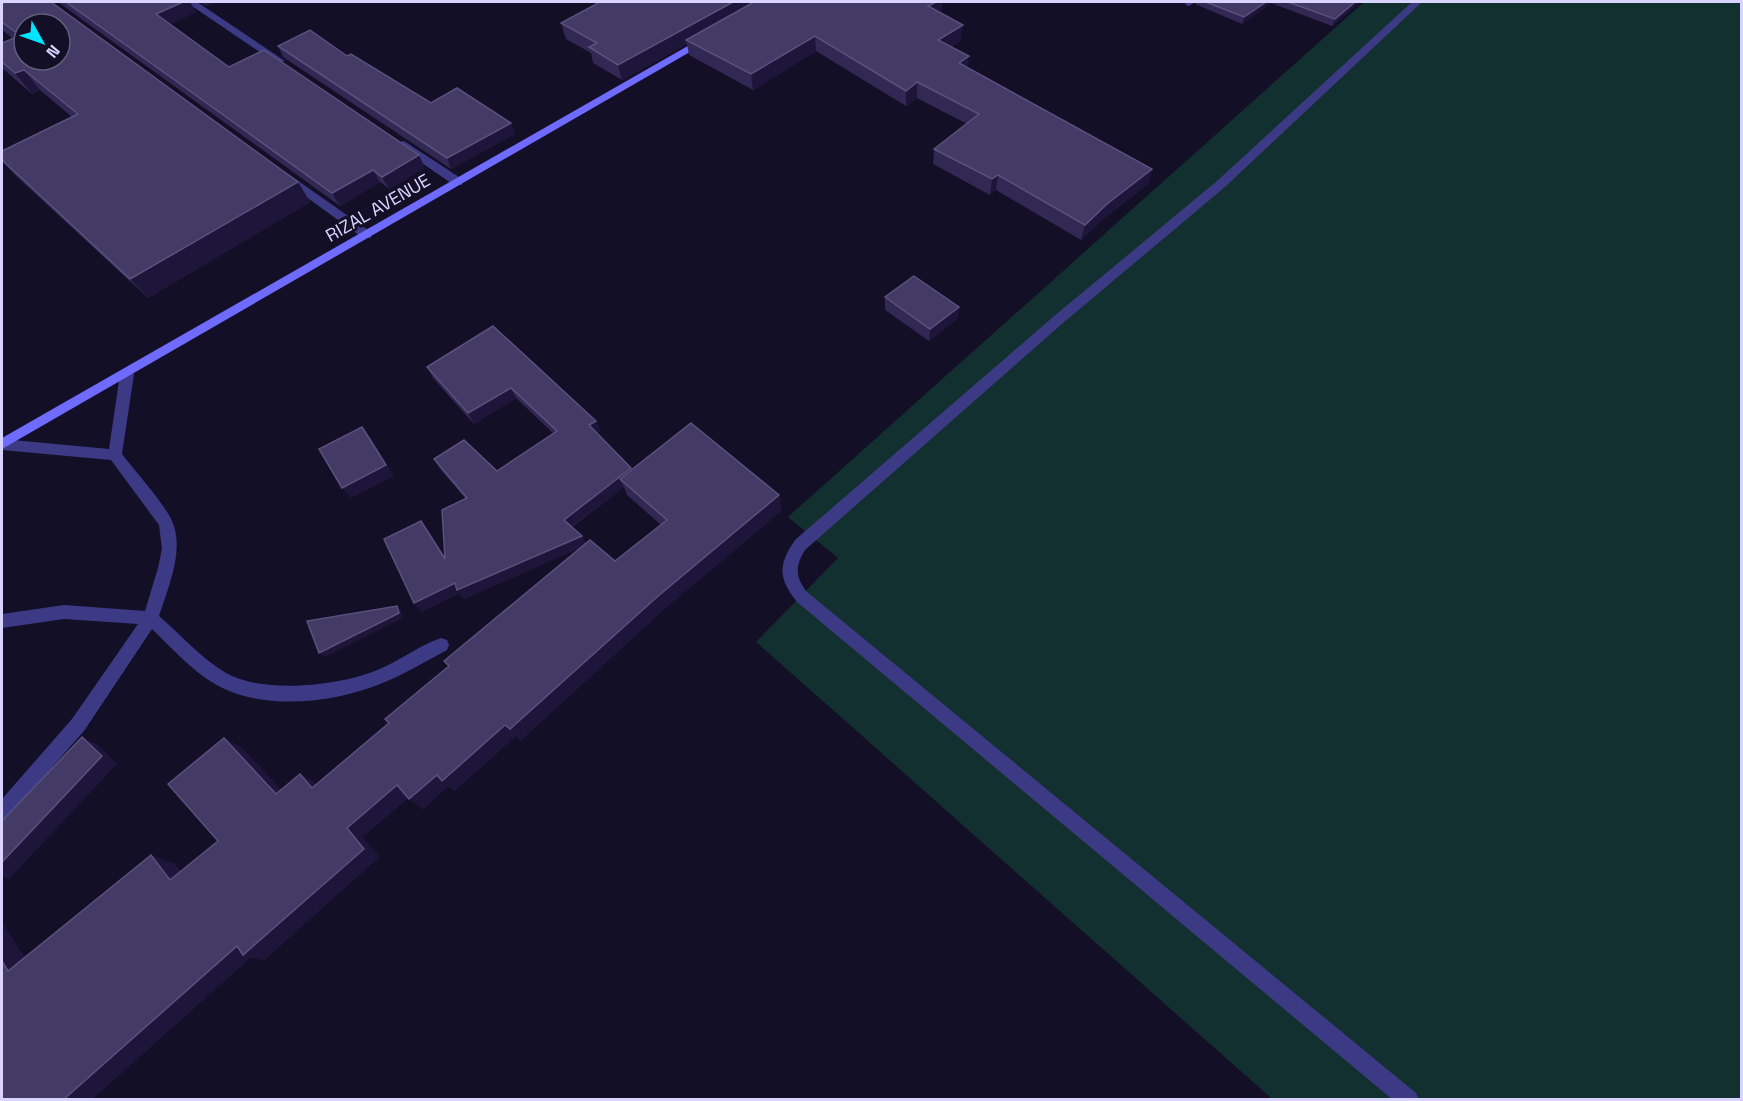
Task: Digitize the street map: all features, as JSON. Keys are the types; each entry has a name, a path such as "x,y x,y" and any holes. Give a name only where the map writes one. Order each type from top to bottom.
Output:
{"street":[{"path":"191,2 293,70"},
{"path":"1409,1100 802,597 792,586 788,571 792,557 800,545 1049,328 1221,184 1417,2"},
{"name":"RIZAL AVENUE","path":"2,444 711,36"},
{"path":"390,136 458,182"},
{"path":"270,164 367,235"},
{"path":"2,812 78,725 151,618 166,568 169,549 166,523 115,455 127,374"},
{"path":"2,444 115,455"},
{"path":"2,621 64,612 151,618 208,669 230,683 267,692 312,692 371,680 441,645"}],"green space":[{"path":"1364,2 1741,2 1741,1099 1269,1099 1270,1097 756,642 838,558 788,517"}],"building":[{"path":"7,2 51,2 65,12 12,12 12,30 2,22 2,4"},
{"path":"66,2 183,2 156,14 229,67 264,50 419,155 382,177 373,170 332,193"},
{"path":"600,2 733,2 618,65 589,47 597,43 561,23"},
{"path":"754,2 936,2 928,6 963,25 938,40 969,56 959,63 1152,169 1107,204 1085,225 998,175 992,179 934,149 979,114 917,82 906,91 815,36 751,74 686,40"},
{"path":"1206,2 1266,2 1244,17"},
{"path":"1288,2 1355,2 1335,19"},
{"path":"72,17 298,182 130,279 2,160 2,151 78,114 26,72 72,72"},
{"path":"310,30 347,56 351,54 431,103 457,88 511,123 447,158 278,46"},
{"path":"12,39 12,70 2,62 2,43"},
{"path":"914,276 959,307 930,329 885,297"},
{"path":"493,326 596,421 589,425 631,468 564,520 582,536 457,590 455,583 414,603 384,539 421,521 445,559 442,510 467,498 434,459 464,440 497,471 557,431 511,388 468,413 427,367"},
{"path":"691,423 779,495 657,597 510,729 505,725 442,781 437,775 409,799 397,785 347,828 364,849 243,955 237,946 63,1100 2,1100 2,961 8,971 151,855 170,880 218,841 168,784 224,738 276,794 300,774 312,788 389,723 385,719 449,666 444,661 590,540 615,561 667,520 620,479"},
{"path":"362,427 386,465 342,488 319,449"},
{"path":"397,606 399,613 319,653 307,621"},
{"path":"82,737 102,756 2,862 2,821"}]}
